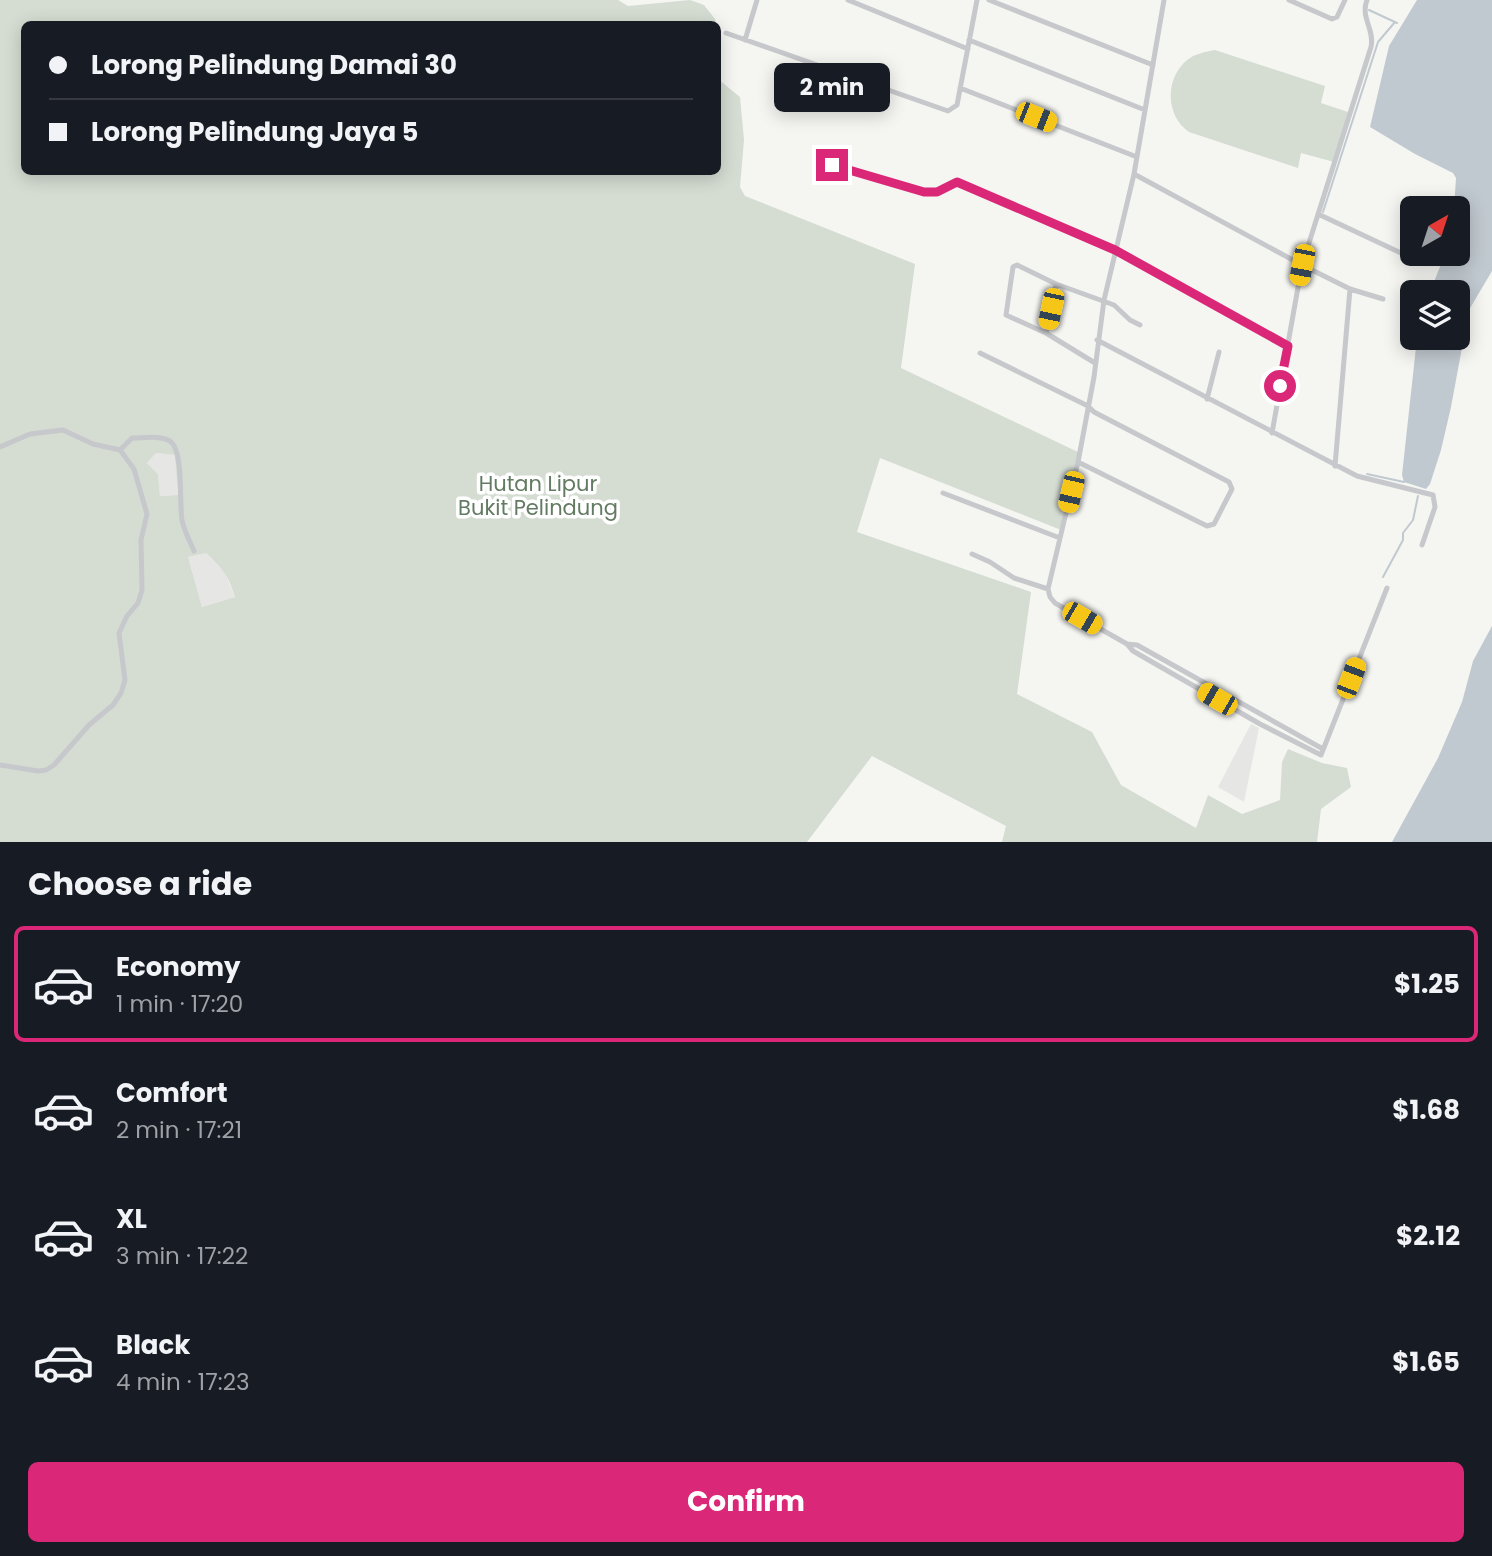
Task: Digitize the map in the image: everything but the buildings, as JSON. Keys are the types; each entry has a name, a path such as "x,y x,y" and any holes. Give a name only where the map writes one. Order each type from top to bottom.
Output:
{"street":[{"path":"745,40 757,0"},
{"path":"848,0 968,48"},
{"path":"726,33 948,111 957,105 977,0"},
{"path":"989,0 1153,65"},
{"path":"1164,0 1137,157 1104,300 1078,462 1048,589 1050,597 1055,603 1127,644 1137,645 1323,749 1387,588"},
{"path":"1289,0 1332,19 1337,17 1345,0"},
{"path":"1272,433 1302,265 1371,47 1373,37 1364,12 1367,0"},
{"path":"969,40 1145,110"},
{"path":"961,88 1137,157"},
{"path":"832,165 924,192 937,192 957,182 1115,250 1288,346"},
{"path":"1133,174 1302,265 1350,289 1383,299"},
{"path":"1318,214 1400,253"},
{"path":"1095,363 1046,333 1005,314 1012,269 1015,265 1056,284 1104,300 1116,306 1140,326"},
{"path":"1046,333 1056,284"},
{"path":"1335,466 1350,289"},
{"path":"1097,340 1335,466 1375,482 1433,495 1435,508 1422,545"},
{"path":"1208,399 1220,352"},
{"path":"980,353 1088,406 1094,412 1229,482 1232,489 1212,526 1206,526 1078,462"},
{"path":"0,447 30,434 62,430 93,444 120,450 134,469 141,485 147,514 141,541 142,590 138,603 127,616 119,633 125,680 121,693 113,705 46,770 0,765"},
{"path":"120,450 132,438 154,437 168,440 175,446 182,520 194,551"},
{"path":"943,493 1060,538"},
{"path":"972,554 1014,578 1048,589"}],"shaded area":[{"path":"1417,0 1492,0 1492,271 1470,308 1470,280 1435,280 1440,266 1470,266 1470,196 1455,196 1456,178 1453,173 1370,127 1389,46"},
{"path":"1416,350 1462,350 1441,450 1430,484 1426,489 1404,482 1402,475"},
{"path":"156,453 176,455 178,495 160,496 158,474 147,463"},
{"path":"206,553 222,566 235,597 202,607 188,557"},
{"path":"1492,626 1492,842 1392,842 1438,758 1462,702 1473,661"},
{"path":"1251,724 1259,728 1244,802 1218,787"}],"green space":[{"name":"Hutan Lipur Bukit Pelindung","path":"0,0 618,0 628,6 690,0 704,5 715,21 21,21 21,175 721,175 721,81 740,97 744,140 740,187 745,196 915,264 901,368 1078,452 1061,530 880,458 857,532 1031,592 1017,694 1092,732 1121,785 1196,828 1208,795 1242,814 1280,800 1282,762 1288,749 1322,763 1347,768 1351,787 1321,809 1317,842 1002,842 1006,826 872,756 807,842 0,842","holes":["156,453 175,455 178,495 160,496 158,474 147,463","206,553 224,573 235,597 202,607 188,557"]},
{"path":"1215,50 1325,86 1321,103 1348,112 1334,162 1301,153 1298,168 1189,132 1175,115 1171,104 1173,82 1177,72 1193,56"}],"waterway":[{"path":"1369,10 1397,23"},
{"path":"1323,212 1378,42 1395,22"},
{"path":"1367,474 1404,482"},
{"path":"1383,577 1403,540 1403,533 1413,520 1418,496"}],"route":[{"path":"832,165 924,192 937,192 957,182 1115,250 1288,346 1280,386"}]}
